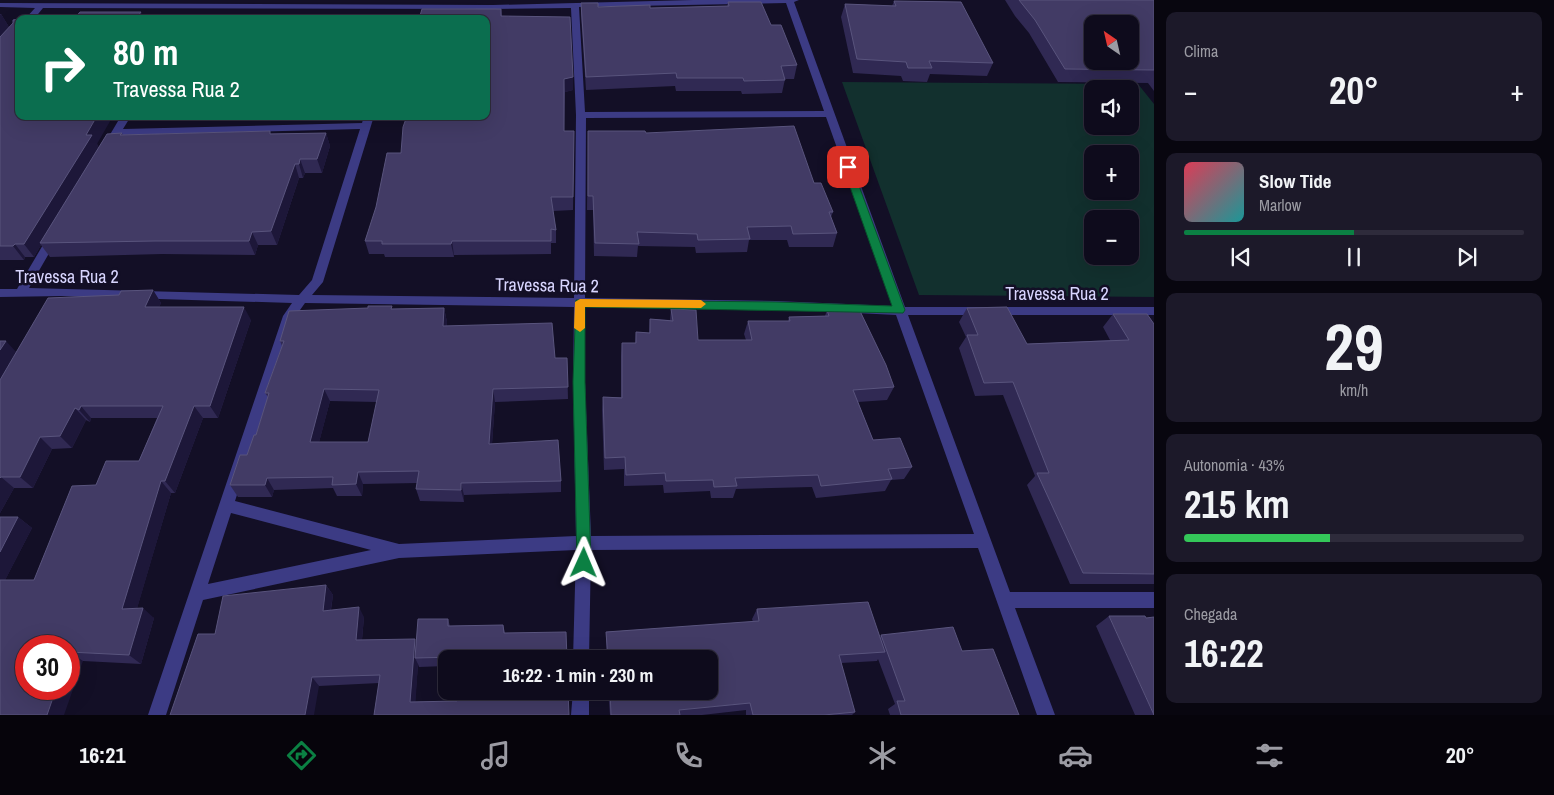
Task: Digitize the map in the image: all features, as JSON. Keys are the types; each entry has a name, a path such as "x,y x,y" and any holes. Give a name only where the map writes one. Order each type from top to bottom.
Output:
{"street":[{"path":"789,0 807,47 828,114 1046,715"},
{"path":"0,5 190,10 575,6 614,2 795,0"},
{"path":"32,15 41,5"},
{"path":"575,6 581,115 579,382 584,544 581,650"},
{"path":"581,115 828,114"},
{"path":"106,149 124,120"},
{"path":"116,132 368,121 317,282 289,316 157,715"},
{"path":"20,293 60,225"},
{"path":"52,308 62,292"},
{"name":"Travessa Rua 2","path":"0,293 62,292 302,299 580,302 899,310 1154,310"},
{"path":"226,505 304,524 399,551"},
{"path":"196,594 399,551 584,544 984,541"},
{"path":"1005,600 1154,600"},
{"path":"580,715 581,700"}],"green space":[{"path":"842,82 1084,84 1084,135 1139,135 1139,85 1154,104 1154,297 919,295"}],"building":[{"path":"1019,0 1154,0 1154,70 1139,70 1139,15 1084,15 1084,69 1065,69 1035,20"},
{"path":"894,1 961,2 993,63 929,61 932,68 908,68 906,62 857,59 845,4 896,6"},
{"path":"728,2 761,2 771,25 781,25 797,65 781,66 785,80 744,81 743,78 677,78 676,73 586,77 581,3 598,3 598,7 650,5 650,8 729,6"},
{"path":"422,9 501,9 501,16 570,17 573,77 564,79 564,131 574,131 573,197 551,197 556,230 551,229 551,241 452,241 451,244 382,244 382,241 365,241 376,207 387,153 401,153 403,127 406,120 490,120 490,15 420,15"},
{"path":"80,12 141,12 139,15 77,15"},
{"path":"13,20 15,20 15,120 95,120 86,135 92,135 24,244 0,246 0,37 13,23"},
{"path":"794,126 814,183 821,183 833,212 829,212 837,233 793,234 791,226 747,227 750,239 698,240 697,234 637,232 639,244 595,243 593,196 588,196 588,131 645,131 646,133"},
{"path":"270,131 270,134 326,133 317,159 300,159 299,164 295,164 271,231 252,232 249,241 40,243 107,134"},
{"path":"153,290 145,307 244,307 210,406 194,406 165,481 161,481 122,609 143,608 129,655 80,653 80,635 15,635 15,700 52,700 47,715 0,715 0,580 34,580 72,486 96,485 106,461 139,461 163,406 81,406 79,410 75,408 60,436 40,437 20,477 0,478 0,380 48,298 119,295 121,291"},
{"path":"368,306 392,306 391,309 444,308 443,326 552,323 555,358 567,358 568,387 493,389 489,444 558,440 561,481 461,483 461,490 416,489 419,471 358,472 356,484 332,485 333,477 267,478 265,485 230,485 240,455 247,455 254,435 256,435 269,393 265,393 284,341 280,341 289,311 368,308","holes":["324,389 379,390 368,442 310,442"]},
{"path":"1007,307 1027,344 1129,340 1113,314 1147,314 1154,324 1154,574 1083,573 1037,473 1049,473 1013,382 984,383 967,335 978,335 967,308"},
{"path":"671,309 696,310 698,340 752,340 748,321 790,321 789,317 829,316 827,310 859,309 886,365 894,387 853,390 873,440 900,438 912,467 888,469 892,479 821,486 818,475 735,478 737,486 714,487 713,480 666,481 665,473 626,475 625,457 605,458 603,397 622,398 622,343 636,343 636,332 650,333 650,319 673,321"},
{"path":"0,341 6,341 0,350"},
{"path":"0,517 18,517 0,552"},
{"path":"326,585 323,611 359,607 356,640 415,639 410,702 568,700 569,715 374,715 380,675 312,677 305,715 170,715 198,634 215,634 223,596"},
{"path":"868,602 885,652 839,655 855,712 824,715 753,715 750,703 679,710 680,715 611,715 610,700 718,700 718,650 607,650 606,632 759,621 757,609"},
{"path":"1109,616 1154,617 1154,715"},
{"path":"418,619 448,619 448,626 503,625 504,633 566,632 567,650 438,650 438,657 415,658"},
{"path":"953,627 962,651 993,649 1019,715 901,715 897,701 905,701 881,635"}],"slow traffic":[{"path":"580,328 580,302 701,304"}],"route":[{"path":"584,563 579,382 580,302 899,310 848,167"}]}
